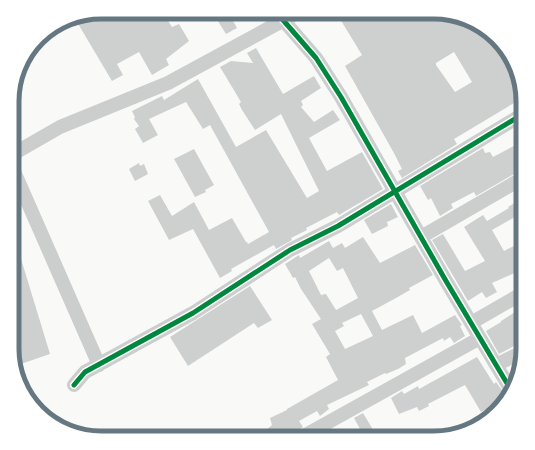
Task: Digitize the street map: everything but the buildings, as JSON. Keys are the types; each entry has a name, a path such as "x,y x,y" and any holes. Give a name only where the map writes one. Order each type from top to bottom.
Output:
{"street":[{"path":"19,151 60,127 168,83 281,19"},
{"path":"288,19 341,97 508,385"},
{"path":"74,385 85,372 193,313 290,250 338,226 516,118"},
{"path":"421,237 516,182"},
{"path":"19,183 99,365"},
{"path":"471,323 516,297"},
{"path":"313,431 480,338"},
{"path":"496,365 516,355"}],"cycle path":[{"path":"282,19 316,58 341,97 446,281 508,385"},
{"path":"74,385 85,372 193,313 290,250 338,226 516,118"}]}
